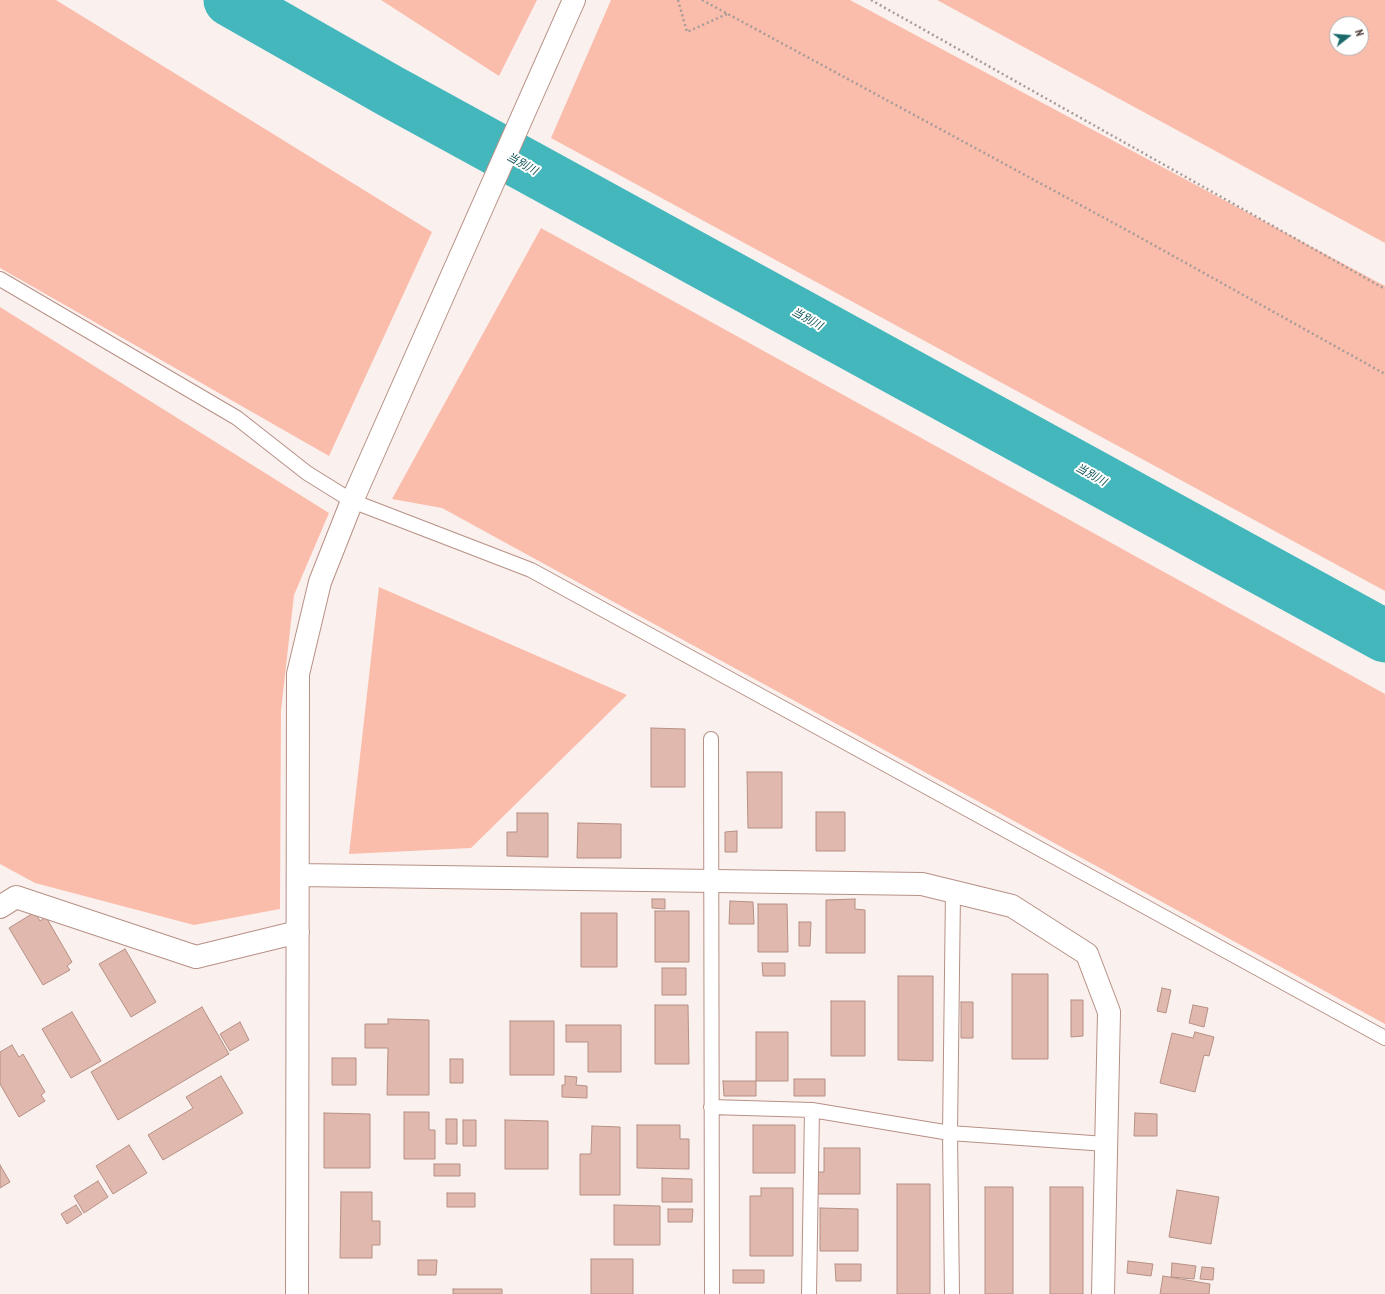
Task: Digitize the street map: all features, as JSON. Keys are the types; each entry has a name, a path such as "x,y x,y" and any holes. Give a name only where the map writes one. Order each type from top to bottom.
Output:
{"street":[{"path":"297,1294 298,674 320,582 352,501 574,0"},
{"path":"298,875 922,884 1012,906 1087,954 1109,1012 1103,1294"},
{"path":"0,907 16,897 196,957 298,932"}],"lane":[{"path":"0,279 237,418 307,473 352,501 532,570 1385,1038"},
{"path":"711,739 712,1294"},
{"path":"952,1294 950,1133 953,892"},
{"path":"712,1107 812,1110 950,1133 1106,1144"},
{"path":"809,1294 812,1110"}],"path":[{"path":"678,0 686,32 727,14"},
{"path":"702,0 1125,229 1385,374"},
{"path":"871,0 1385,289"}],"shaded area":[{"path":"0,0 56,0 432,232 329,456 0,268"},
{"path":"381,0 537,0 499,76"},
{"path":"611,0 850,0 1385,286 1385,591 551,138"},
{"path":"937,0 1385,0 1385,243"},
{"path":"541,228 1385,694 1385,1024 442,508 392,499"},
{"path":"0,307 329,513 294,595 281,711 280,909 194,925 35,883 0,864"},
{"path":"379,587 627,695 471,848 349,854"}],"building":[{"path":"651,728 685,729 685,787 651,787"},
{"path":"747,772 782,772 782,828 748,828"},
{"path":"816,812 845,812 845,851 816,851"},
{"path":"517,813 548,813 548,857 507,856 507,832 517,832"},
{"path":"578,823 621,824 621,858 577,858"},
{"path":"737,831 737,852 725,852 725,832"},
{"path":"652,899 665,899 665,909 652,908"},
{"path":"855,899 855,909 865,910 865,953 826,953 826,900"},
{"path":"730,901 753,902 754,924 729,924"},
{"path":"758,904 787,904 788,952 758,952"},
{"path":"655,911 689,911 689,962 655,962"},
{"path":"35,912 40,921 46,917 72,962 67,966 70,970 43,985 9,928"},
{"path":"581,913 617,913 617,967 581,967"},
{"path":"799,922 811,922 810,946 799,946"},
{"path":"125,949 156,1002 131,1017 99,964"},
{"path":"762,963 785,963 785,976 763,976"},
{"path":"662,968 686,968 686,995 662,995"},
{"path":"1012,974 1048,974 1048,1059 1012,1059"},
{"path":"898,976 933,976 933,1061 898,1060"},
{"path":"1162,988 1171,990 1166,1013 1157,1011"},
{"path":"1071,1000 1083,1000 1083,1036 1071,1037"},
{"path":"831,1001 865,1001 865,1056 831,1056"},
{"path":"961,1002 973,1002 973,1038 961,1038"},
{"path":"655,1005 688,1005 689,1064 655,1064"},
{"path":"1193,1005 1208,1008 1204,1027 1189,1023"},
{"path":"202,1007 229,1054 118,1120 91,1072"},
{"path":"72,1012 101,1061 71,1078 42,1029"},
{"path":"388,1019 429,1020 429,1095 387,1095 388,1048 365,1048 365,1024 388,1024"},
{"path":"510,1021 554,1021 554,1075 510,1075"},
{"path":"240,1022 249,1040 230,1051 220,1034"},
{"path":"566,1025 621,1025 621,1072 588,1072 588,1042 566,1042"},
{"path":"756,1032 788,1032 788,1081 756,1081"},
{"path":"1195,1032 1214,1037 1209,1056 1204,1055 1195,1092 1160,1083 1172,1033 1193,1038"},
{"path":"12,1045 19,1057 23,1054 45,1092 41,1095 45,1101 19,1117 0,1084 0,1052"},
{"path":"332,1058 356,1058 356,1085 332,1085"},
{"path":"450,1059 463,1059 463,1083 450,1083"},
{"path":"221,1076 243,1113 163,1160 148,1135 193,1108 186,1097"},
{"path":"565,1076 577,1077 576,1085 587,1086 587,1098 562,1097 562,1085 565,1085"},
{"path":"794,1079 825,1079 825,1096 794,1096"},
{"path":"723,1081 756,1081 756,1096 724,1096"},
{"path":"404,1112 429,1112 429,1130 435,1130 435,1159 404,1159"},
{"path":"324,1113 370,1114 370,1168 324,1168"},
{"path":"1135,1113 1157,1114 1157,1136 1134,1136"},
{"path":"446,1119 457,1119 457,1144 446,1144"},
{"path":"463,1120 476,1120 476,1146 463,1146"},
{"path":"505,1120 548,1121 548,1169 505,1169"},
{"path":"637,1125 680,1125 680,1139 689,1139 689,1169 637,1168"},
{"path":"753,1125 795,1125 795,1173 753,1173"},
{"path":"592,1126 620,1127 620,1195 580,1195 580,1154 591,1154"},
{"path":"129,1145 147,1173 113,1194 96,1166"},
{"path":"824,1148 860,1148 860,1194 815,1194 815,1172 824,1172"},
{"path":"434,1164 460,1164 460,1176 434,1176"},
{"path":"0,1165 10,1182 0,1188"},
{"path":"662,1178 692,1179 692,1202 662,1202"},
{"path":"98,1181 108,1197 84,1213 74,1196"},
{"path":"897,1184 930,1184 930,1294 897,1294"},
{"path":"985,1187 1013,1187 1013,1294 985,1294"},
{"path":"1050,1187 1083,1187 1083,1294 1050,1294"},
{"path":"761,1188 793,1188 793,1256 750,1256 750,1196 761,1196"},
{"path":"1177,1190 1219,1197 1211,1244 1169,1237"},
{"path":"341,1192 372,1192 372,1221 380,1221 380,1245 372,1245 372,1258 340,1258"},
{"path":"447,1193 475,1193 475,1207 447,1207"},
{"path":"76,1205 82,1214 67,1224 61,1214"},
{"path":"614,1205 660,1206 660,1245 614,1245"},
{"path":"820,1208 858,1209 858,1251 820,1251"},
{"path":"668,1209 693,1209 692,1222 668,1222"},
{"path":"591,1259 633,1259 633,1294 591,1294"},
{"path":"418,1260 437,1260 436,1275 418,1275"},
{"path":"1128,1261 1153,1264 1151,1276 1127,1273"},
{"path":"1172,1263 1196,1266 1194,1279 1171,1277"},
{"path":"835,1264 861,1264 861,1281 836,1281"},
{"path":"1202,1267 1214,1268 1213,1280 1200,1279"},
{"path":"733,1270 764,1270 764,1283 733,1283"},
{"path":"1163,1276 1210,1284 1209,1294 1160,1294"},
{"path":"453,1289 502,1289 502,1294 453,1294"}],"waterway":[{"name":"当別川","path":"230,0 390,91 1385,636"}]}
